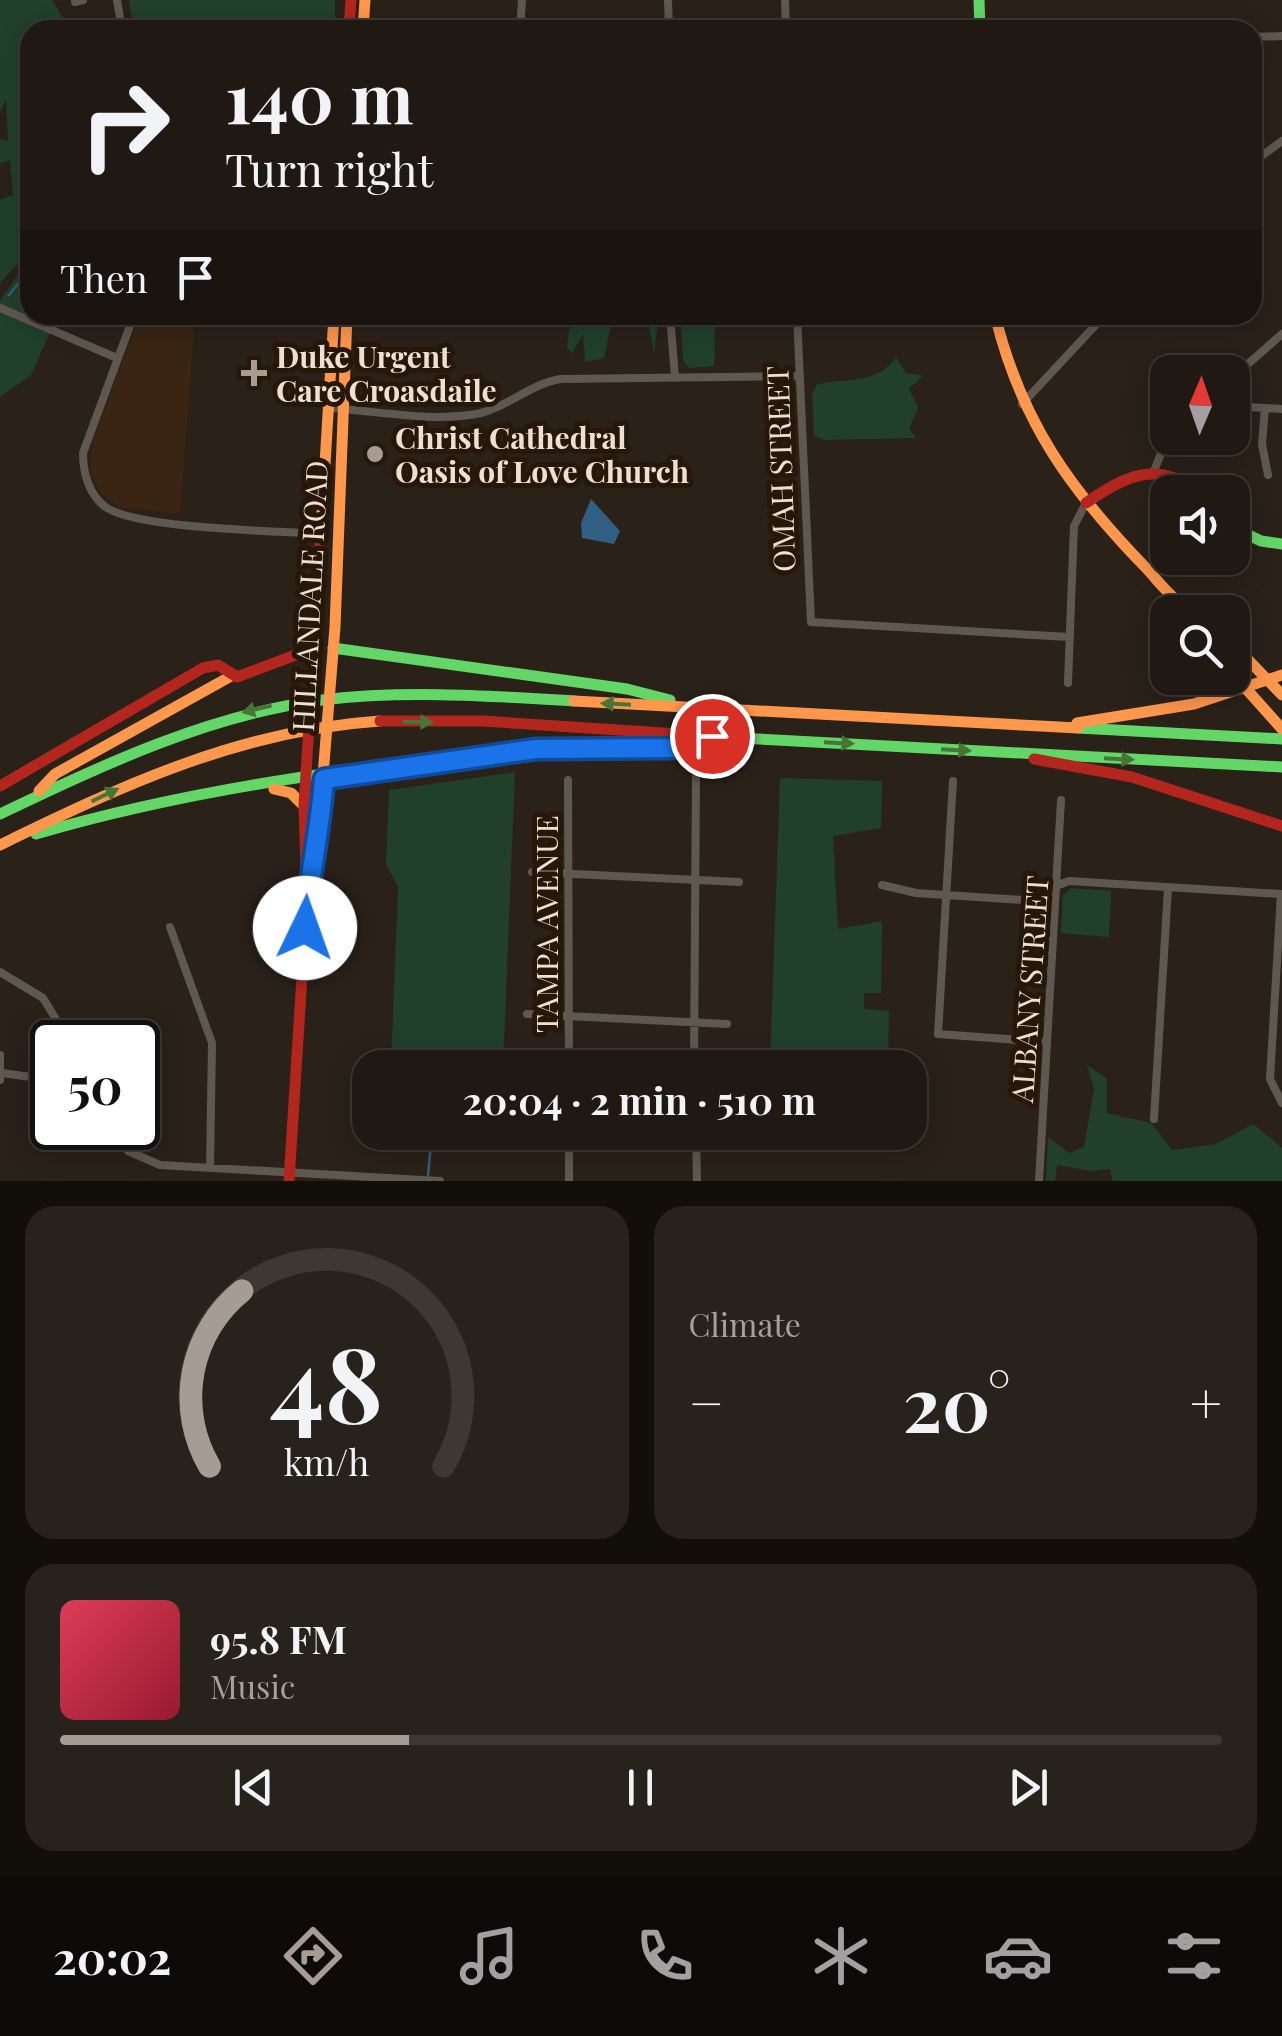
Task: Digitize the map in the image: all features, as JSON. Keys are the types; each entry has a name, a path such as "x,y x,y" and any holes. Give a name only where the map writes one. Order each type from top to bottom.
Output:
{"main road":[{"name":"HILLANDALE ROAD","path":"308,876 316,862 332,670 338,409 334,325"},
{"name":"HILLANDALE ROAD","path":"290,1177 308,876 302,859 306,760 322,534 346,325"},
{"path":"998,325 1022,404 1055,466 1176,595"},
{"path":"1086,502 1120,478 1154,471 1172,475"},
{"path":"1250,536 1282,544"},
{"path":"31,799 55,774 233,675 273,656 314,648 626,689 713,709"},
{"path":"1250,658 1276,677 1282,695"},
{"path":"0,786 203,668 218,665 233,675"},
{"path":"1250,687 1276,677"},
{"path":"1250,693 1282,729"},
{"path":"0,814 197,726 321,698 448,694 1282,740"},
{"path":"1049,727 1222,695"},
{"path":"0,846 170,766 236,743 297,729 407,722 1282,767"},
{"path":"18,837 60,830 170,798 536,749 672,748 712,736"},
{"path":"1022,754 1046,765 1148,782 1282,826"},
{"path":"262,787 288,792 304,806"}],"street":[{"path":"1262,156 1282,141"},
{"path":"40,325 118,358"},
{"path":"130,325 84,453 90,487 102,504 115,512 151,520 322,534"},
{"path":"671,325 675,377"},
{"name":"OMAH STREET","path":"798,325 811,622 1069,637"},
{"path":"1022,404 1097,325"},
{"path":"1250,362 1282,334"},
{"path":"338,409 464,415 491,410 549,381 800,376"},
{"path":"1250,407 1282,409"},
{"path":"1265,408 1262,444 1268,475"},
{"path":"1154,471 1160,455"},
{"path":"1068,683 1074,526 1086,502"},
{"path":"694,1050 696,777"},
{"name":"TAMPA AVENUE","path":"568,780 569,1050"},
{"path":"953,781 938,1034 1047,1042"},
{"name":"ALBANY STREET","path":"1039,1181 1054,902 1060,886 1061,800"},
{"path":"532,872 739,882"},
{"path":"1060,886 1069,882 1281,894 1270,1084 1282,1103"},
{"path":"882,886 890,890 1054,902"},
{"path":"1154,1119 1168,888"},
{"path":"170,927 209,1030 215,1059 210,1168"},
{"path":"0,972 43,998 56,1020"},
{"path":"527,1014 728,1024"},
{"path":"0,1055 1,1077 30,1079"},
{"path":"127,1150 149,1163 290,1177 440,1181"},
{"path":"569,1150 570,1181"},
{"path":"696,1150 696,1181"}],"shaded area":[{"path":"136,325 194,325 180,514 119,507 101,494 90,473 92,443"}],"green space":[{"path":"0,0 52,0 64,20 20,20 20,261 0,283 0,200 13,195 10,160 0,163 0,139 8,141 6,99 0,113"},
{"path":"129,0 335,0 335,20 132,20"},
{"path":"20,271 20,325 54,325 31,375 0,397 0,301"},
{"path":"570,325 611,325 604,358 585,362 583,334 572,353 567,348"},
{"path":"658,325 654,353 649,327"},
{"path":"681,325 717,325 714,366 689,368 683,360"},
{"path":"896,357 906,373 923,376 909,388 918,408 909,429 916,438 825,440 814,436 812,395 817,384 872,376"},
{"path":"515,772 504,1050 392,1050 398,887 386,864 389,790"},
{"path":"780,778 882,781 881,828 833,836 838,929 882,921 881,993 864,993 864,1009 889,1011 888,1050 771,1050"},
{"path":"1071,888 1111,891 1109,937 1061,933 1063,895"},
{"path":"1087,1065 1107,1079 1107,1113 1151,1123 1172,1150 1216,1144 1253,1124 1282,1148 1282,1181 1113,1181 1110,1169 1090,1171 1057,1165 1055,1181 1046,1181 1048,1137 1069,1153 1084,1147 1094,1089"}],"water":[{"path":"591,499 620,531 614,544 582,538 581,523"}],"waterway":[{"path":"9,295 20,281"},
{"path":"428,1176 430,1150"}],"traffic: fast":[{"path":"979,0 980,20"},
{"path":"1250,536 1282,544"},
{"path":"333,648 627,689 670,700"},
{"path":"0,814 157,744 280,707 385,695 574,701"},
{"path":"1078,728 1282,739"},
{"path":"739,738 1282,767"},
{"path":"36,834 151,805 326,774 502,753 665,746 699,740"}],"traffic: slow":[{"path":"364,20 365,0"},
{"path":"321,530 333,325"},
{"path":"308,877 316,862 335,627 347,325"},
{"path":"998,325 1019,389 1052,453 1095,511 1170,595"},
{"path":"1250,662 1282,695"},
{"path":"39,791 55,774 233,675"},
{"path":"1077,723 1194,704 1282,675"},
{"path":"1250,693 1282,729"},
{"path":"574,701 1078,728"},
{"path":"0,845 138,782 231,748 329,726 380,721"},
{"path":"274,789 291,793 304,806"}],"traffic: jam":[{"path":"350,20 351,0"},
{"path":"1086,503 1128,479 1163,475"},
{"path":"289,1181 307,898 304,806 321,530"},
{"path":"0,786 203,668 218,665 237,677 314,648"},
{"path":"380,721 482,721 739,738"},
{"path":"1034,759 1132,777 1282,826"}],"place":[{"name":"Duke Urgent Care Croasdaile","path":"254,373"},
{"name":"Christ Cathedral Oasis of Love Church","path":"375,454"}],"route":[{"path":"305,928 308,876 316,862 324,779 536,749 672,748 712,736"}]}
